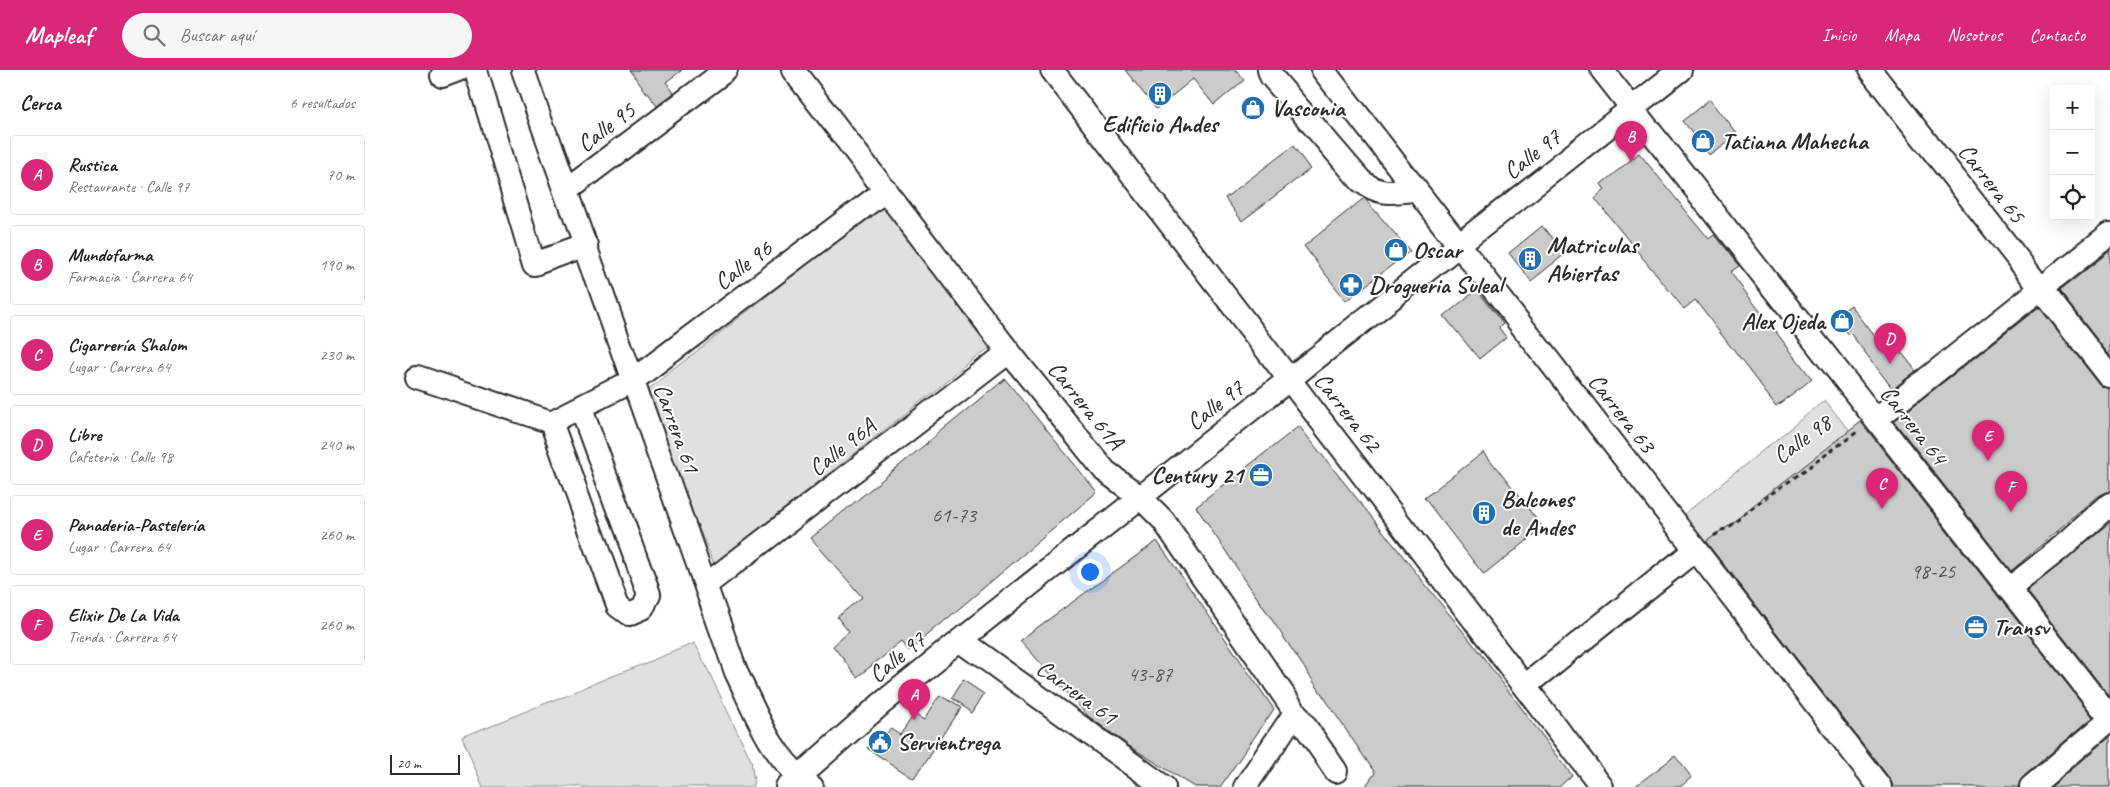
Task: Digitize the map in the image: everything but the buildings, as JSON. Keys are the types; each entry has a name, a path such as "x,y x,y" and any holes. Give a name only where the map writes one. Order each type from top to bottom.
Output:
{"street":[{"path":"476,70 534,264 586,245"},
{"name":"Carrera 61","path":"523,70 737,672 771,747 799,783"},
{"name":"Calle 95","path":"567,190 726,70"},
{"name":"Carrera 61A","path":"793,70 1009,352 1105,471 1140,497 1163,520 1336,771"},
{"name":"Carrera 62","path":"1052,70 1601,787"},
{"path":"1269,70 1271,76 1361,181 1373,190 1387,193 1416,190"},
{"name":"Carrera 63","path":"1323,70 1880,787"},
{"name":"Carrera 64","path":"1603,70 2110,719"},
{"name":"Calle 97","path":"799,783 960,640 1680,70"},
{"name":"Carrera 65","path":"1870,70 2110,376"},
{"name":"Calle 96","path":"551,422 632,381 886,190"},
{"path":"1876,419 2110,234"},
{"name":"Calle 96A","path":"707,584 1009,352"},
{"path":"417,377 551,422 618,606 629,614 643,608 649,594 581,408"},
{"path":"2009,589 2057,551 2110,504"},
{"path":"1525,686 1695,550"},
{"name":"Carrera 61","path":"960,640 1164,787"},
{"path":"1245,787 1295,713"},
{"path":"2031,787 2110,719"}],"path":[{"name":"Calle 98","path":"1695,550 1876,419"}],"shaded area":[{"path":"884,204 989,348 714,564 642,394"},
{"path":"1825,400 1871,458 1729,572 1683,515"},
{"path":"695,643 751,760 754,782 752,787 483,787 462,737"}],"place":[{"name":"Edificio Andes","path":"1160,94"},
{"name":"Vasconia","path":"1253,108"},
{"name":"Tatiana Mahecha","path":"1703,141"},
{"name":"Mundofarma","path":"1631,162"},
{"name":"Oscar","path":"1396,250"},
{"name":"Matriculas Abiertas","path":"1530,259"},
{"name":"Drogueria Suleal","path":"1351,285"},
{"name":"Alex Ojeda","path":"1842,321"},
{"name":"Libre","path":"1890,364"},
{"name":"Panaderia-Pastelería","path":"1988,461"},
{"name":"Century 21","path":"1261,475"},
{"name":"Cigarrería Shalom","path":"1882,509"},
{"name":"Elixir De La Vida","path":"2011,512"},
{"name":"Balcones de Andes","path":"1484,513"},
{"name":"Transv","path":"1976,627"},
{"name":"Rustica","path":"914,720"},
{"name":"Servientrega","path":"880,742"}]}
